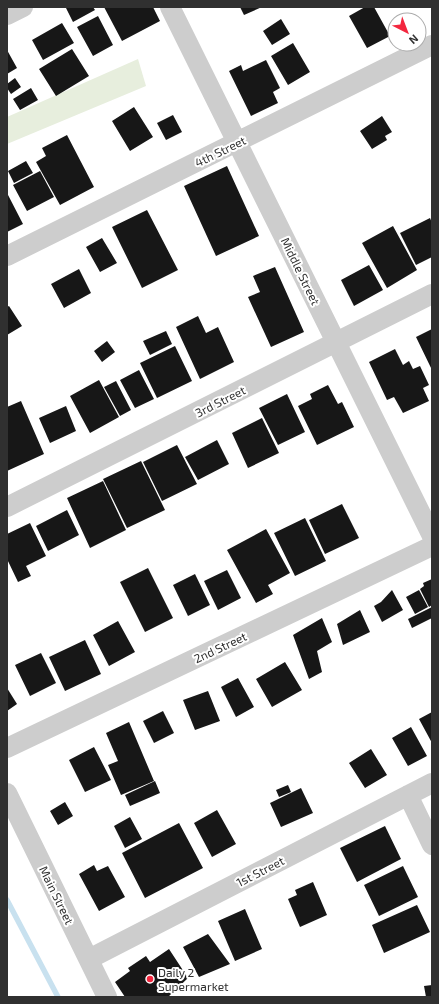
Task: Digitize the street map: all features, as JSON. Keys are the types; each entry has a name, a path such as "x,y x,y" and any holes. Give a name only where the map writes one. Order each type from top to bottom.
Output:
{"street":[{"path":"7,15 23,7"},
{"name":"Middle Street","path":"170,7 432,536"},
{"name":"4th Street","path":"7,256 432,45"},
{"name":"3rd Street","path":"7,507 432,294"},
{"name":"2nd Street","path":"7,748 432,546"},
{"name":"1st Street","path":"89,959 432,782"},
{"name":"Main Street","path":"7,793 107,997"},
{"path":"408,795 432,845"}],"green space":[{"path":"138,59 146,86 7,144 7,117"}],"building":[{"path":"93,7 95,10 73,22 66,8"},
{"path":"104,7 153,7 160,21 122,41"},
{"path":"240,7 262,7 244,15"},
{"path":"365,7 374,7 387,31 387,38 367,48 349,16"},
{"path":"98,16 113,45 93,56 77,27"},
{"path":"281,19 290,34 272,45 263,31"},
{"path":"62,23 74,43 43,60 32,40"},
{"path":"293,43 310,72 288,85 271,56"},
{"path":"72,49 89,76 56,96 39,69"},
{"path":"7,50 17,68 7,74"},
{"path":"266,60 280,88 273,92 278,103 251,116 229,71 241,65 243,71"},
{"path":"15,78 21,87 11,94 7,88 7,84"},
{"path":"31,88 38,100 20,110 13,99"},
{"path":"134,107 153,137 130,151 112,121"},
{"path":"173,115 182,132 166,140 157,123"},
{"path":"382,116 392,132 385,136 387,140 372,149 360,131"},
{"path":"67,135 94,187 60,205 36,162 46,156 42,148"},
{"path":"26,161 33,173 14,183 8,171"},
{"path":"227,166 259,236 216,256 184,186"},
{"path":"40,171 54,197 27,211 13,185"},
{"path":"7,193 23,224 7,232"},
{"path":"147,210 178,270 142,288 112,227"},
{"path":"430,218 432,223 432,257 416,265 400,233"},
{"path":"393,226 417,270 387,288 362,243"},
{"path":"102,238 117,263 100,272 86,247"},
{"path":"369,265 383,290 354,306 341,280"},
{"path":"275,267 304,332 271,347 248,297 260,292 253,276"},
{"path":"79,269 91,293 64,308 51,284"},
{"path":"9,306 22,326 7,335 7,307"},
{"path":"198,316 206,333 218,327 234,362 200,379 176,327"},
{"path":"432,329 432,370 416,337"},
{"path":"166,331 172,344 150,355 143,341"},
{"path":"107,341 115,352 102,362 94,351"},
{"path":"175,346 192,381 157,398 140,363"},
{"path":"395,349 403,365 409,361 413,369 420,366 429,385 423,388 429,401 403,413 394,397 387,400 369,362"},
{"path":"139,370 154,399 135,408 120,380"},
{"path":"99,380 119,417 90,433 70,396"},
{"path":"116,381 131,410 120,416 104,387"},
{"path":"328,385 338,404 342,402 354,427 317,445 298,406 312,399 310,394"},
{"path":"287,394 305,432 278,445 259,408"},
{"path":"21,401 44,454 7,471 7,407"},
{"path":"66,406 76,431 50,443 39,418"},
{"path":"262,418 279,453 248,468 232,433"},
{"path":"217,440 229,464 198,480 185,457"},
{"path":"177,445 197,484 162,501 143,462"},
{"path":"141,461 165,510 127,528 103,479"},
{"path":"103,481 126,530 90,548 67,498"},
{"path":"342,504 359,538 325,554 309,520"},
{"path":"67,510 79,535 48,551 36,526"},
{"path":"305,518 326,561 295,576 274,533"},
{"path":"30,523 46,556 26,566 31,576 18,582 7,559 7,534"},
{"path":"266,529 290,573 268,585 273,594 256,603 227,550"},
{"path":"148,568 173,618 145,632 120,582"},
{"path":"227,570 241,598 218,610 204,581"},
{"path":"195,574 210,605 188,616 173,585"},
{"path":"432,579 432,605 429,607 420,589 424,586 423,583"},
{"path":"392,590 403,610 382,622 374,606 381,602"},
{"path":"419,590 428,607 415,614 406,597"},
{"path":"432,607 432,618 412,628 408,619"},
{"path":"360,610 370,632 343,645 337,624"},
{"path":"322,618 332,642 317,651 322,672 309,679 293,635"},
{"path":"118,621 135,652 109,666 93,635"},
{"path":"85,640 101,674 65,691 49,657"},
{"path":"41,653 56,683 30,696 15,665"},
{"path":"285,662 302,690 272,707 256,679"},
{"path":"238,678 254,707 236,717 221,687"},
{"path":"7,688 17,704 7,711"},
{"path":"208,691 220,721 195,730 183,700"},
{"path":"163,711 174,733 154,743 143,721"},
{"path":"432,712 432,743 419,719"},
{"path":"129,722 154,781 121,795 108,765 118,761 106,733"},
{"path":"411,727 427,756 408,766 392,738"},
{"path":"94,747 111,780 85,792 69,760"},
{"path":"371,749 387,775 365,788 349,763"},
{"path":"155,781 160,793 130,806 125,795"},
{"path":"288,785 291,792 279,797 276,790"},
{"path":"301,788 313,813 281,827 270,803"},
{"path":"65,802 73,816 58,825 50,811"},
{"path":"217,810 236,844 212,857 194,823"},
{"path":"130,817 142,839 125,848 114,826"},
{"path":"179,823 203,868 145,898 122,853"},
{"path":"385,826 401,859 357,882 340,848"},
{"path":"94,865 97,871 108,866 125,897 99,911 79,874"},
{"path":"403,866 418,897 379,916 364,885"},
{"path":"313,882 327,915 300,927 288,899 297,895 295,890"},
{"path":"417,905 430,932 384,953 372,925"},
{"path":"245,909 262,949 235,961 218,921"},
{"path":"208,934 230,964 199,977 183,947"},
{"path":"169,949 188,978 168,997 125,997 115,982 130,971 128,968 146,956 150,962"},
{"path":"432,985 432,997 426,997 424,986"}],"waterway":[{"path":"7,900 58,997"}],"place":[{"name":"Daily 2 Supermarket","path":"150,979"}]}
